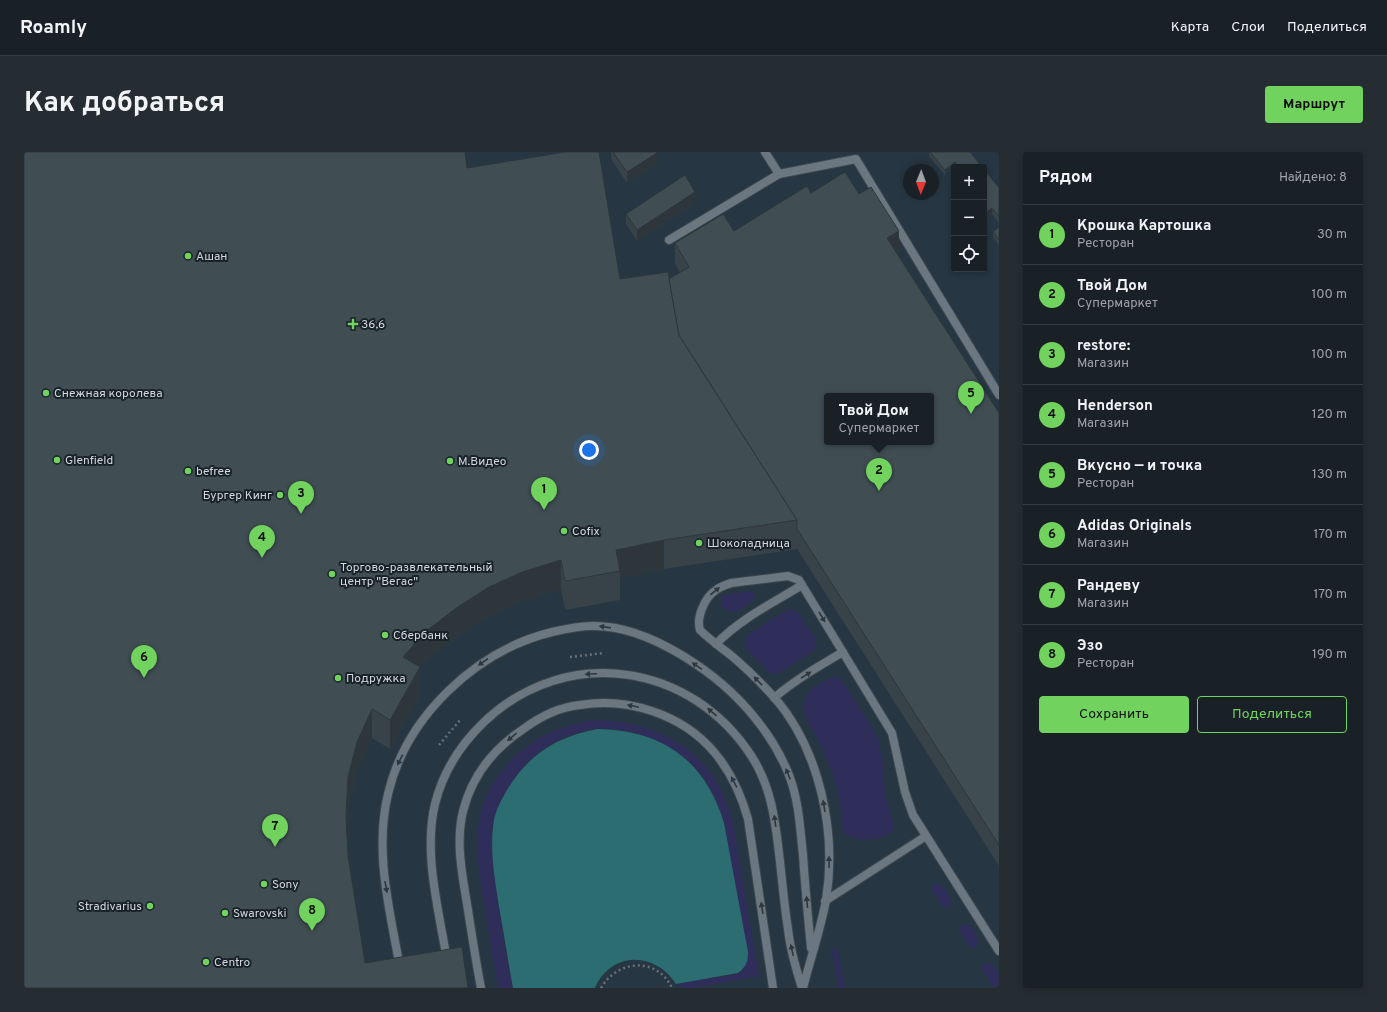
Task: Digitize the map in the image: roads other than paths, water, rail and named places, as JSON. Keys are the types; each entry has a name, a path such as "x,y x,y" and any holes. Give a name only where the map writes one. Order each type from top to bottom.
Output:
{"lane":[{"path":"765,152 779,174"},
{"path":"669,240 779,174 856,159 999,395"},
{"path":"802,988 812,955 825,901 829,872 829,845 824,804 814,765 786,714 774,698 733,657 700,630 698,625 700,615 711,594 723,586 781,576 799,580 892,732 905,792 914,815 999,951"},
{"path":"716,644 728,632 743,621 802,585"},
{"path":"401,979 385,880 382,850 383,824 388,794 396,768 410,740 426,716 443,695 464,676 486,660 511,646 536,636 567,628 592,626 623,630 649,638 675,651 716,680 754,716 774,743 789,775 798,809 812,955"},
{"path":"774,698 787,687 843,652"},
{"path":"448,965 433,874 431,827 435,805 451,764 463,744 494,713 512,700 550,682 573,675 616,673 639,676 664,684 701,703 734,733 752,757 766,784 774,814 788,932 793,957 802,988"},
{"path":"481,988 461,870 460,829 469,794 486,762 512,736 560,710 578,705 614,703 634,706 654,712 685,728 706,744 728,771 740,794 748,819 773,988"},
{"path":"825,901 926,836"}],"water":[{"path":"597,729 642,735 661,743 678,753 693,766 705,782 716,801 724,823 748,952 746,964 738,973 676,984 667,973 657,966 645,961 634,960 622,962 611,967 602,976 595,988 513,988 493,864 492,842 496,812 507,790 525,766 534,757 556,742 582,732"}],"place":[{"name":"Ашан","path":"188,256"},
{"name":"36,6","path":"353,324"},
{"name":"Снежная королева","path":"46,393"},
{"name":"Вкусно — и точка","path":"971,414"},
{"name":"Glenfield","path":"57,460"},
{"name":"М.Видео","path":"450,461"},
{"name":"befree","path":"188,471"},
{"name":"Твой Дом","path":"879,491"},
{"name":"Бургер Кинг","path":"280,495"},
{"name":"Крошка Картошка","path":"544,510"},
{"name":"restore:","path":"301,514"},
{"name":"Cofix","path":"564,531"},
{"name":"Шоколадница","path":"699,543"},
{"name":"Henderson","path":"262,558"},
{"name":"Торгово-развлекательный центр \"Вегас\"","path":"332,574"},
{"name":"Сбербанк","path":"385,635"},
{"name":"Adidas Originals","path":"144,678"},
{"name":"Подружка","path":"338,678"},
{"name":"Рандеву","path":"275,847"},
{"name":"Sony","path":"264,884"},
{"name":"Stradivarius","path":"150,906"},
{"name":"Swarovski","path":"225,913"},
{"name":"Эзо","path":"312,931"},
{"name":"Centro","path":"206,962"}]}
